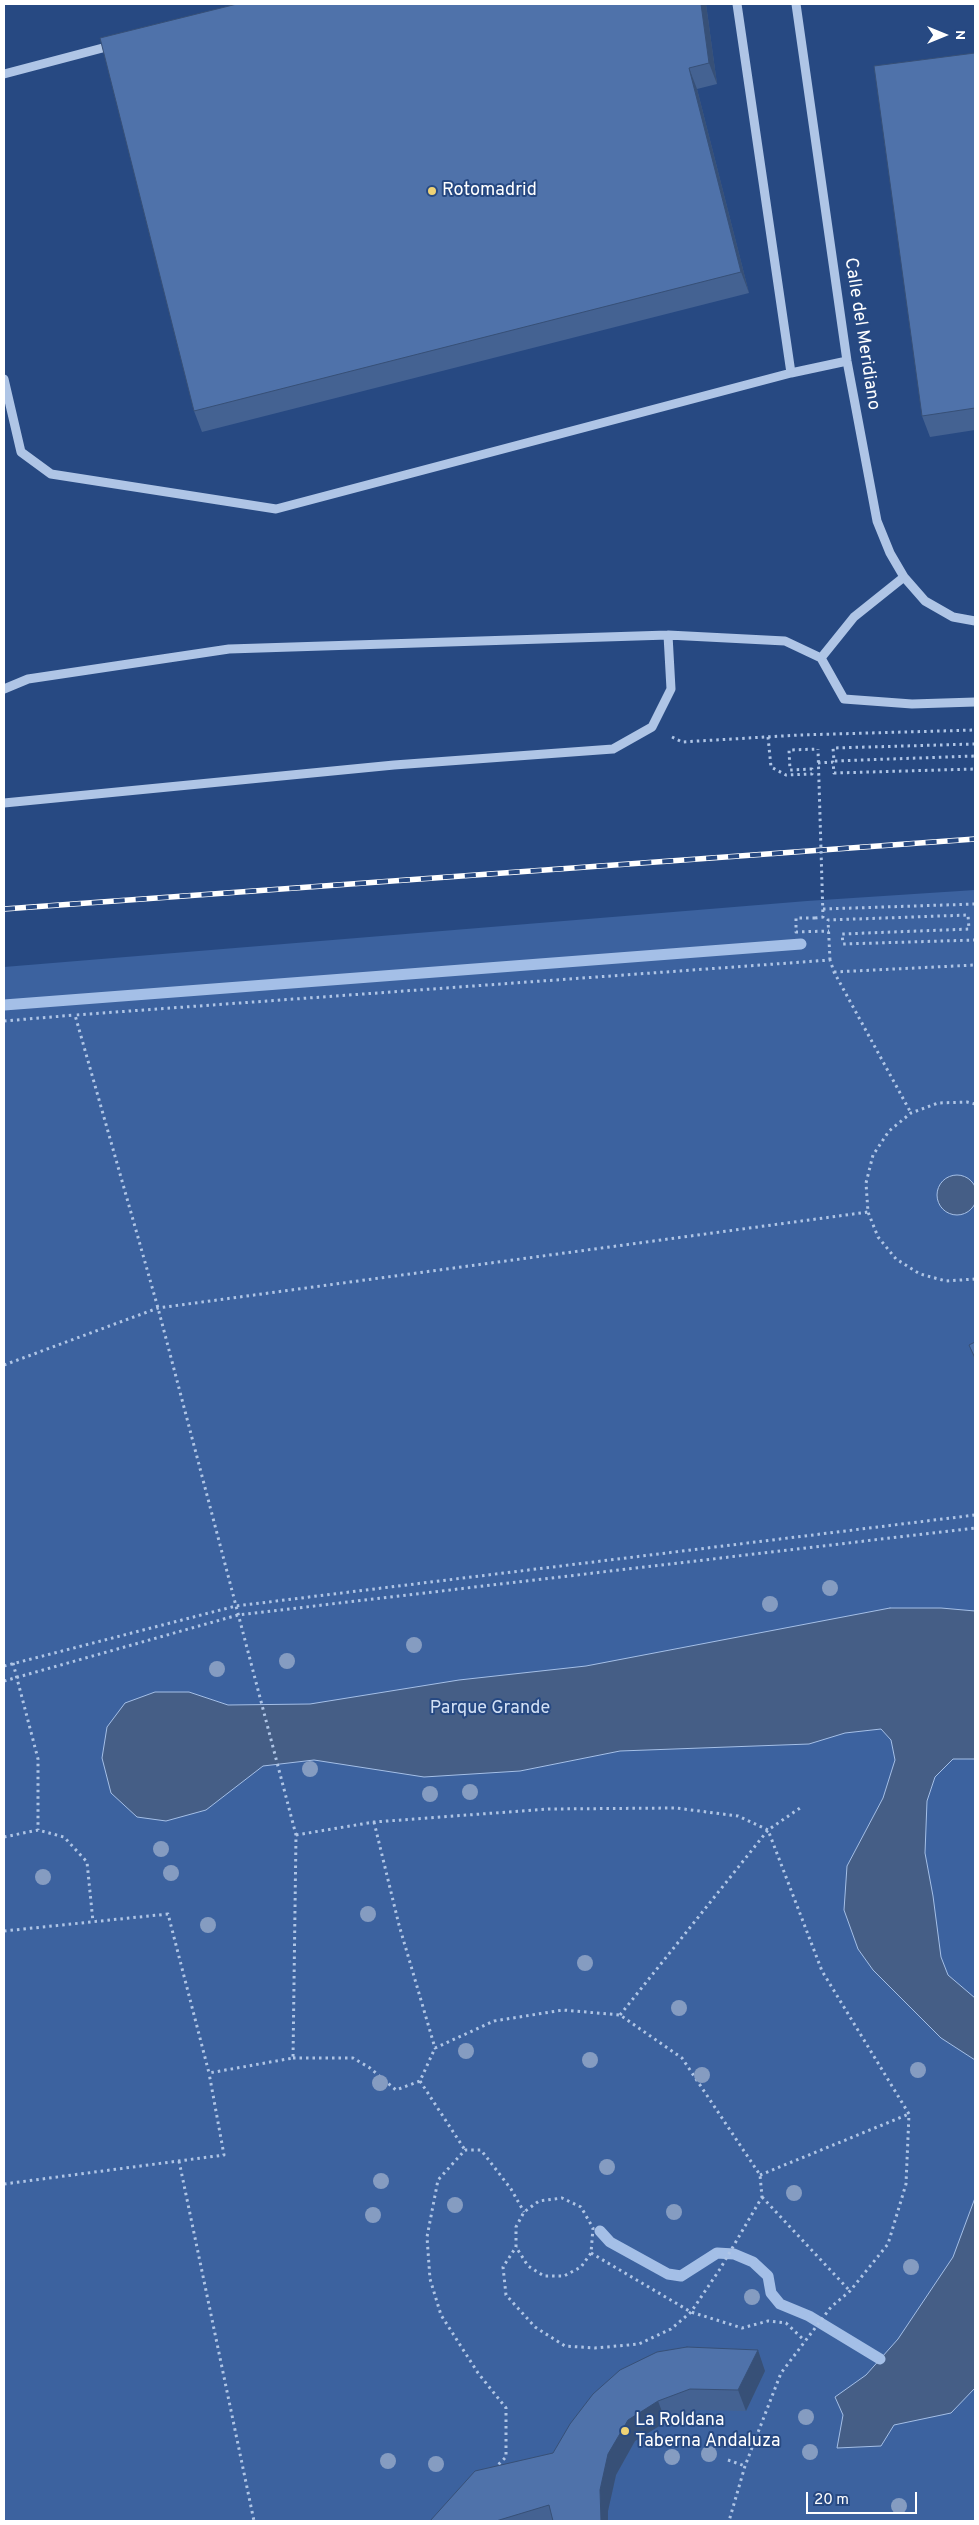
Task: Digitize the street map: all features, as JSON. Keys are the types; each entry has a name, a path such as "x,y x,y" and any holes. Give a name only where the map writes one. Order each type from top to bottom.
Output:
{"street":[{"path":"737,4 791,372"},
{"name":"Calle del Meridiano","path":"796,4 848,361 876,521 890,553 904,576 925,601 953,617 975,621"},
{"path":"4,74 120,44"},
{"path":"4,379 21,452 51,474 276,510 791,372 848,361"},
{"path":"821,658 854,617 904,576"},
{"path":"4,803 394,766 613,749 652,727 671,689 668,635"},
{"path":"4,689 28,678 229,649 668,635 785,641 821,658 844,699 912,704 975,702"}],"path":[{"path":"652,727 682,742 799,735 975,730"},
{"path":"768,737 771,767 786,775 812,774 812,769 790,770 789,750 818,749 823,917 796,918 796,932 829,931"},
{"path":"975,744 833,748 834,761 975,756"},
{"path":"818,763 833,762 834,774 975,769"},
{"path":"823,909 975,904"},
{"path":"911,1113 834,972 830,960 828,920 968,915 969,929 842,934 842,944 975,940"},
{"path":"4,1021 830,960"},
{"path":"834,972 975,965"},
{"path":"75,1015 158,1308 296,1835 293,2058"},
{"path":"975,1104 967,1102 938,1103 911,1113 889,1131 874,1155 866,1183 868,1212 878,1237 896,1259 920,1274 946,1281 975,1279"},
{"path":"4,1365 158,1308 868,1212"},
{"path":"4,1666 236,1606 975,1515"},
{"path":"4,1681 238,1614 975,1528"},
{"path":"13,1663 38,1759 38,1830"},
{"path":"296,1835 374,1822 548,1809 676,1808 738,1816 768,1830 822,1971 909,2114 906,2184 888,2244 850,2291 831,2307 781,2373 746,2466 729,2521"},
{"path":"620,2014 768,1830 800,1808"},
{"path":"209,2073 293,2058 353,2058 370,2068 396,2090 420,2081 435,2048 399,1925 374,1822"},
{"path":"4,1838 38,1830 64,1838 87,1862 93,1922"},
{"path":"4,1931 168,1914 209,2073 224,2155 4,2184"},
{"path":"435,2048 494,2021 563,2010 620,2014 682,2058 760,2175 762,2197 737,2242 691,2312 671,2329 639,2344 595,2348 565,2346 535,2327 506,2295 502,2267 516,2247"},
{"path":"420,2081 465,2150"},
{"path":"760,2175 909,2114"},
{"path":"492,2471 506,2457 506,2408 478,2373 441,2315 430,2278 426,2237 438,2180 465,2150 481,2150 511,2189 524,2212"},
{"path":"179,2161 254,2521"},
{"path":"762,2197 850,2291"},
{"path":"562,2198 581,2207 593,2228 591,2254 581,2267 564,2276 544,2276 528,2266 516,2247 516,2227 524,2212 539,2201 562,2198"},
{"path":"591,2254 691,2312 742,2328 768,2321 786,2323 806,2341"},
{"path":"728,2460 746,2466"}],"green space":[{"name":"Parque Grande","path":"975,890 975,2521 4,2521 4,967 807,901"}],"shaded area":[{"path":"961,1175 968,1178 974,1184 977,1195 976,1203 968,1212 961,1215 953,1215 946,1212 938,1203 937,1191 940,1184 949,1176"},
{"path":"890,1608 941,1608 975,1611 975,1759 953,1759 935,1777 927,1801 925,1853 941,1957 948,1975 975,1998 975,2060 941,2038 873,1970 858,1949 844,1910 847,1866 883,1798 895,1760 891,1740 881,1729 845,1733 809,1744 620,1751 520,1771 424,1777 314,1760 263,1766 206,1810 166,1821 137,1817 111,1793 102,1758 107,1727 125,1703 155,1692 189,1692 228,1705 310,1704 459,1680 586,1666"},
{"path":"975,2198 975,2388 951,2413 894,2425 881,2446 837,2448 843,2415 835,2397 866,2375 898,2339 953,2257"}],"building":[{"name":"Rotomadrid","path":"237,4 701,4 709,63 689,68 741,272 194,411 100,38"},
{"path":"975,53 975,408 922,416 874,66"},
{"path":"975,1342 975,1358 969,1345"},
{"path":"687,2347 758,2350 738,2390 690,2389 658,2401 628,2420 608,2454 600,2490 601,2521 553,2521 549,2505 496,2521 430,2521 475,2471 553,2453 570,2424 593,2394 620,2370 657,2352"}],"waterway":[{"path":"4,1005 801,944"},
{"path":"600,2231 610,2242 668,2274 681,2276 717,2253 734,2254 753,2262 768,2276 771,2293 780,2304 809,2316 880,2359"}],"railway":[{"path":"4,909 975,839"}],"place":[{"name":"Rotomadrid","path":"432,191"},
{"name":"La Roldana Taberna Andaluza","path":"625,2431"}]}
